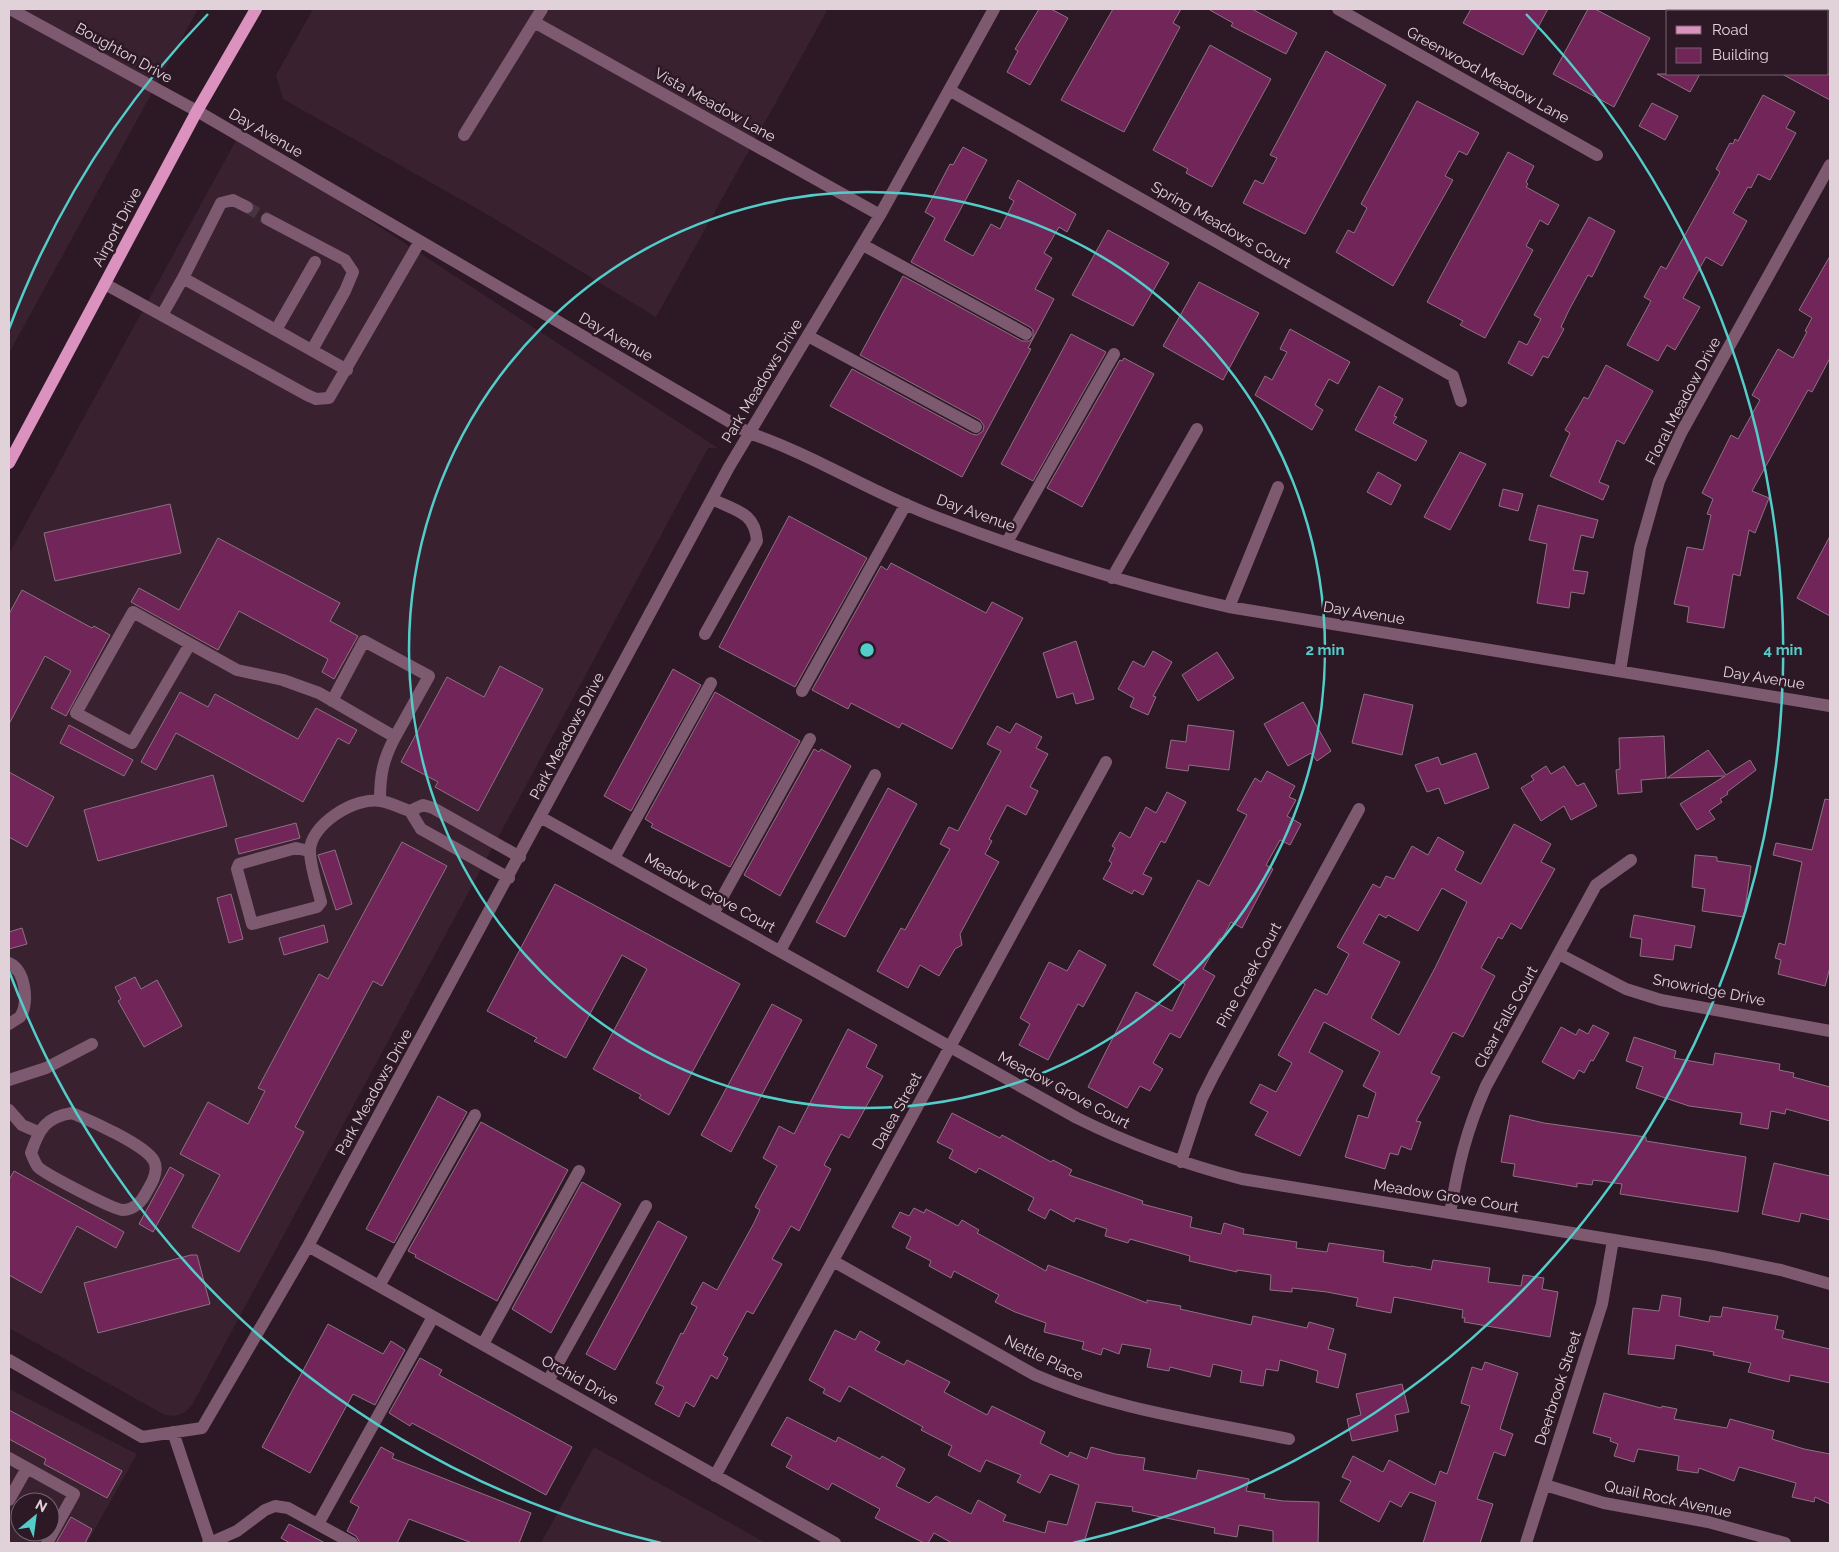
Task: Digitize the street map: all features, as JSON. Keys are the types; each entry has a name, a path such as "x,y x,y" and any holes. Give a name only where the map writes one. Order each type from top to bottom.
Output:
{"main road":[{"name":"Airport Drive","path":"9,463 197,111 256,9"}],"street":[{"name":"Boughton Drive","path":"10,9 197,111"},
{"path":"464,134 542,9"},
{"name":"Park Meadows Drive","path":"9,1360 142,1437 202,1428 308,1246 542,818 712,499 749,433 880,215 994,9"},
{"name":"Greenwood Meadow Lane","path":"1338,9 1597,155"},
{"name":"Vista Meadow Lane","path":"534,22 880,215"},
{"name":"Spring Meadows Court","path":"949,90 1453,376 1460,401"},
{"name":"Day Avenue","path":"197,111 749,433 786,446 935,517 1112,578 1229,606 1830,706"},
{"name":"Floral Meadow Drive","path":"1620,671 1640,548 1659,481 1681,433 1830,165"},
{"path":"162,316 184,278 221,203 233,200 247,207"},
{"path":"267,218 345,260 353,272 345,291 312,350"},
{"path":"105,284 316,398 329,398 347,370 420,241"},
{"path":"863,244 1026,334"},
{"path":"276,330 315,262"},
{"path":"184,278 347,370"},
{"path":"808,336 976,427"},
{"path":"1007,542 1114,354"},
{"path":"1112,578 1197,429"},
{"path":"1229,606 1278,487"},
{"path":"704,634 757,542 756,528 752,520 712,499"},
{"path":"802,691 906,504"},
{"path":"190,644 132,743 76,713 133,612 237,670 283,680 319,693 395,736"},
{"path":"332,701 364,641 429,676 385,757 380,776 380,800"},
{"path":"614,858 711,683"},
{"path":"713,914 810,739"},
{"name":"Dalea Street","path":"715,1476 1106,762"},
{"path":"780,951 875,775"},
{"path":"309,851 296,848 240,864 237,869 252,924 317,907 321,902 309,851 315,837 328,819 344,809 364,801 380,800 410,811 422,829 509,878"},
{"path":"410,811 423,805 433,808 520,857"},
{"name":"Pine Creek Court","path":"1180,1162 1202,1098 1214,1074 1359,809"},
{"name":"Meadow Grove Court","path":"542,818 1077,1118 1125,1142 1180,1162 1242,1179 1614,1240 1781,1270 1830,1284"},
{"name":"Clear Falls Court","path":"1450,1213 1461,1152 1472,1118 1486,1086 1596,885 1631,860"},
{"name":"Snowridge Drive","path":"1559,954 1626,989 1661,1000 1830,1031"},
{"path":"9,963 18,971 26,1000 20,1017 9,1024"},
{"path":"9,1080 46,1068 92,1044"},
{"path":"9,1110 22,1125 38,1132"},
{"path":"72,1113 99,1124 146,1152 154,1161 156,1174 146,1194 134,1208 123,1210 107,1205 38,1167 32,1153 38,1132 59,1115 72,1113"},
{"path":"379,1286 475,1115"},
{"path":"483,1344 579,1171"},
{"path":"548,1382 646,1206"},
{"name":"Deerbrook Street","path":"1526,1543 1602,1304 1614,1240"},
{"name":"Orchid Drive","path":"308,1246 835,1543"},
{"name":"Nettle Place","path":"833,1261 1035,1375 1070,1390 1106,1402 1289,1439"},
{"path":"318,1524 433,1317"},
{"path":"173,1432 209,1543 236,1531 265,1510 275,1506 288,1508 352,1543"},
{"path":"9,1458 74,1494 47,1543"},
{"path":"9,1500 27,1468"},
{"name":"Quail Rock Avenue","path":"1545,1485 1604,1503 1708,1522 1784,1543"}],"shaded area":[{"path":"9,9 198,9 9,353"},
{"path":"313,9 828,9 656,317 490,216 283,99 276,75"},
{"path":"239,135 718,448 708,448 192,1405 185,1412 175,1416 165,1415 9,1328 9,554"},
{"path":"9,1389 137,1454 87,1543 9,1543"},
{"path":"594,1447 766,1543 541,1543"}],"building":[{"path":"1039,9 1051,9 1068,18 1030,85 1007,72 1018,51 1015,49"},
{"path":"1113,9 1181,9 1173,23 1180,27 1124,132 1061,100"},
{"path":"1208,9 1252,9 1297,33 1286,54 1231,26 1233,23"},
{"path":"1471,9 1548,9 1523,55 1463,23"},
{"path":"1588,9 1595,9 1650,38 1614,107 1553,74"},
{"path":"1210,45 1271,79 1212,187 1186,173 1188,169 1153,150"},
{"path":"1326,51 1386,85 1305,234 1243,203 1255,180 1263,184 1277,158 1270,155"},
{"path":"1657,74 1699,75 1690,92"},
{"path":"1830,74 1830,100 1784,75"},
{"path":"1763,95 1795,112 1786,128 1796,133 1770,180 1758,174 1751,188 1748,187 1733,213 1747,221 1722,266 1706,257 1683,298 1700,307 1675,350 1667,345 1658,361 1627,345 1651,301 1644,297 1661,266 1666,269 1720,172 1716,169 1730,143 1733,144 1735,139 1738,141"},
{"path":"1417,101 1479,133 1467,155 1459,151 1445,176 1453,180 1393,286 1336,252 1348,230 1354,233 1367,208 1361,204"},
{"path":"1652,103 1678,116 1665,140 1639,126"},
{"path":"963,147 987,160 944,240 973,256 991,224 1000,229 1014,201 1009,198 1018,180 1076,214 1067,232 1059,227 1044,253 1052,258 1035,289 1054,299 1028,348 1031,349 962,477 830,406 852,369 972,434 977,435 983,431 984,426 980,420 860,355 903,276 1022,341 1030,341 1033,337 1033,330 1030,327 911,262 935,218 925,212 950,164 953,165"},
{"path":"1508,152 1534,166 1526,182 1528,184 1526,187 1559,205 1548,225 1540,220 1526,246 1533,250 1485,338 1460,325 1463,321 1427,302"},
{"path":"1589,217 1615,231 1592,277 1588,275 1569,310 1561,327 1564,329 1548,358 1543,356 1532,376 1508,363 1519,341 1527,345 1541,319 1534,315"},
{"path":"1108,230 1169,263 1133,326 1072,295"},
{"path":"1830,256 1830,358 1812,392 1808,390 1752,491 1769,498 1755,533 1749,530 1740,576 1733,574 1724,628 1687,622 1689,607 1674,604 1687,547 1703,550 1711,515 1707,514 1713,499 1702,493 1731,435 1738,439 1760,400 1752,395 1778,349 1793,358 1812,318 1799,310"},
{"path":"1199,282 1259,313 1223,380 1163,346"},
{"path":"1290,329 1350,362 1338,384 1329,379 1315,405 1323,410 1312,430 1255,395 1265,376 1272,380 1287,352 1280,349"},
{"path":"1071,334 1106,352 1033,481 1001,464"},
{"path":"1124,358 1154,374 1082,507 1047,488 1120,360 1122,361"},
{"path":"1606,365 1653,391 1624,444 1617,440 1599,482 1609,486 1603,500 1550,476 1570,433 1565,430 1584,397 1588,399"},
{"path":"1379,386 1403,399 1394,416 1397,417 1393,423 1427,441 1416,461 1355,430"},
{"path":"1460,452 1486,464 1450,530 1424,517"},
{"path":"1378,472 1401,485 1391,505 1367,492"},
{"path":"1503,489 1523,494 1518,511 1499,506"},
{"path":"170,504 181,553 55,581 44,533"},
{"path":"1538,505 1598,520 1593,538 1581,535 1573,570 1588,572 1584,594 1571,592 1569,608 1537,603 1547,544 1529,540"},
{"path":"789,516 867,558 795,687 719,647"},
{"path":"1830,536 1830,616 1797,598"},
{"path":"218,538 340,603 330,621 358,636 334,679 322,672 328,659 239,611 218,650 131,602 139,588 179,610"},
{"path":"891,563 986,613 992,602 1023,618 952,749 902,723 899,728 851,703 848,709 812,690 881,566 887,570"},
{"path":"22,590 92,628 94,626 110,635 66,716 51,708 71,671 45,656 9,724 9,614"},
{"path":"1076,641 1094,699 1076,704 1073,693 1057,698 1043,653"},
{"path":"1153,651 1172,662 1153,696 1156,697 1148,715 1130,707 1134,698 1118,689 1133,661 1144,667"},
{"path":"1217,652 1234,678 1198,701 1182,675"},
{"path":"500,666 543,689 478,811 435,787 438,782 401,762 447,677 484,697"},
{"path":"673,669 701,685 631,811 604,796"},
{"path":"180,692 208,707 215,694 298,739 316,708 357,730 349,744 338,738 303,802 176,733 156,770 141,762"},
{"path":"715,692 800,741 730,867 651,827 653,824 645,819"},
{"path":"1364,694 1413,705 1402,755 1352,743"},
{"path":"1303,702 1331,751 1317,761 1311,753 1288,766 1264,724"},
{"path":"1016,723 1042,737 1036,748 1048,754 1030,787 1038,791 1026,815 1007,805 989,839 992,841 985,854 999,862 960,934 962,945 955,949 939,976 920,965 908,988 877,971 901,928 905,930 950,849 940,844 949,827 958,831 1001,751 987,744 997,726 1010,733"},
{"path":"69,725 133,760 124,776 60,743"},
{"path":"1188,725 1234,731 1229,770 1189,765 1188,771 1166,768 1171,740 1186,742"},
{"path":"1664,736 1666,778 1641,780 1642,792 1618,794 1616,770 1620,769 1619,738"},
{"path":"814,749 819,752 821,749 851,766 780,896 744,875"},
{"path":"1708,750 1726,775 1750,760 1756,770 1720,799 1722,802 1709,811 1715,819 1697,830 1680,804 1725,776 1667,778"},
{"path":"1476,753 1489,788 1445,804 1439,788 1427,792 1415,765 1438,757 1441,765"},
{"path":"1546,766 1551,774 1564,766 1577,786 1584,783 1597,806 1571,820 1564,806 1541,821 1521,788 1534,780 1531,776"},
{"path":"1267,771 1295,786 1289,797 1296,800 1287,816 1301,824 1290,845 1280,840 1266,865 1273,869 1242,928 1231,922 1222,939 1220,938 1203,969 1215,976 1180,1038 1170,1033 1153,1063 1163,1069 1150,1091 1140,1086 1127,1108 1088,1087 1136,992 1172,1011 1185,984 1153,965 1198,880 1209,886 1247,815 1237,810 1255,778 1261,782"},
{"path":"9,772 54,797 27,847 9,837"},
{"path":"213,775 227,826 98,861 84,810"},
{"path":"888,788 917,804 845,937 816,922"},
{"path":"1167,792 1186,802 1165,843 1161,841 1143,874 1152,878 1143,895 1134,890 1132,894 1103,879 1112,863 1109,861 1115,848 1112,846 1120,832 1130,838 1146,807 1156,813"},
{"path":"1825,799 1830,800 1830,967 1825,986 1778,974 1781,960 1775,958 1779,943 1785,945 1802,862 1773,855 1776,843 1812,850"},
{"path":"296,823 300,838 239,854 235,839"},
{"path":"1514,824 1551,844 1541,862 1555,869 1521,929 1511,923 1502,939 1498,937 1481,968 1495,976 1463,1037 1453,1032 1431,1073 1440,1077 1416,1121 1421,1122 1411,1150 1401,1146 1398,1155 1390,1153 1385,1169 1345,1157 1358,1115 1368,1118 1376,1093 1363,1086 1380,1052 1324,1022 1309,1052 1343,1071 1300,1156 1255,1135 1268,1112 1250,1103 1260,1084 1276,1092 1292,1063 1278,1055 1315,989 1327,995 1349,954 1337,947 1373,884 1380,888 1386,876 1394,879 1412,846 1428,855 1438,837 1464,852 1455,870 1481,884","holes":["1442,888 1467,902 1435,968 1399,1035 1371,1018 1400,962 1363,943 1379,914 1386,918 1388,915 1418,931"]},
{"path":"402,842 447,866 382,986 373,981 295,1127 304,1132 239,1252 192,1227 220,1175 180,1154 208,1102 248,1124 265,1091 258,1088 319,974 328,979"},
{"path":"335,850 352,904 336,910 318,855"},
{"path":"1695,855 1717,857 1717,861 1751,866 1744,917 1702,911 1705,889 1692,887"},
{"path":"555,884 740,984 669,1115 639,1098 641,1095 593,1069 647,969 622,955 566,1058 534,1041 537,1038 487,1011"},
{"path":"231,894 243,939 229,943 217,898"},
{"path":"1634,915 1695,926 1691,948 1675,945 1673,960 1640,956 1642,939 1630,937"},
{"path":"324,925 328,942 284,955 279,938"},
{"path":"22,928 27,944 9,949 9,932"},
{"path":"1079,950 1106,965 1083,1007 1078,1004 1048,1060 1019,1045 1030,1024 1020,1018 1049,962 1067,971"},
{"path":"135,977 141,989 157,980 182,1026 144,1047 118,1001 121,999 115,987"},
{"path":"772,1004 802,1020 731,1152 701,1135"},
{"path":"1593,1025 1609,1033 1584,1073 1579,1070 1574,1079 1542,1062 1561,1027 1576,1035 1579,1029 1588,1034"},
{"path":"848,1029 877,1045 866,1067 883,1076 849,1138 841,1134 824,1165 831,1169 799,1231 791,1226 772,1259 782,1264 753,1314 747,1311 723,1355 728,1358 717,1379 711,1375 694,1407 686,1402 679,1417 655,1404 664,1387 656,1383 681,1333 683,1334 697,1307 691,1304 703,1282 717,1290 754,1223 760,1210 755,1207 777,1166 763,1158 779,1126 794,1134"},
{"path":"1634,1037 1676,1051 1674,1058 1713,1065 1715,1053 1780,1064 1779,1070 1794,1073 1793,1077 1830,1087 1830,1121 1786,1109 1785,1114 1771,1111 1768,1129 1740,1124 1742,1113 1689,1106 1636,1088 1643,1067 1626,1061"},
{"path":"438,1096 467,1112 394,1243 366,1229"},
{"path":"952,1113 1000,1138 1002,1135 1051,1162 1053,1160 1072,1170 1069,1175 1143,1201 1142,1204 1192,1217 1190,1227 1221,1234 1224,1223 1244,1229 1243,1234 1297,1242 1296,1248 1327,1252 1329,1243 1384,1251 1383,1262 1431,1270 1433,1260 1490,1268 1488,1282 1521,1286 1523,1275 1544,1278 1542,1289 1558,1292 1550,1337 1464,1322 1465,1318 1462,1318 1463,1310 1394,1297 1391,1313 1356,1306 1358,1298 1327,1292 1292,1288 1292,1292 1270,1290 1271,1275 1237,1270 1237,1272 1189,1261 1190,1256 1130,1239 1128,1243 1105,1236 1107,1229 1076,1218 1074,1222 1050,1209 1045,1219 1028,1210 1034,1198 979,1168 976,1173 949,1158 953,1150 937,1142"},
{"path":"1510,1115 1544,1123 1646,1137 1646,1141 1746,1157 1738,1212 1620,1194 1622,1184 1593,1180 1592,1185 1577,1183 1577,1187 1513,1176 1515,1164 1501,1162"},
{"path":"481,1122 568,1170 497,1301 415,1257 416,1255 408,1251"},
{"path":"1774,1163 1830,1176 1830,1220 1801,1213 1799,1222 1762,1214"},
{"path":"170,1167 184,1175 153,1232 139,1224"},
{"path":"14,1171 124,1232 116,1248 77,1226 41,1293 9,1275 9,1180"},
{"path":"582,1182 621,1204 551,1333 512,1309"},
{"path":"914,1208 924,1213 926,1209 958,1226 962,1220 979,1230 977,1233 1046,1271 1048,1265 1147,1303 1147,1300 1181,1306 1180,1309 1251,1325 1253,1316 1307,1328 1309,1322 1334,1329 1328,1349 1346,1354 1338,1388 1316,1382 1318,1371 1280,1360 1278,1371 1266,1369 1263,1386 1240,1382 1242,1371 1213,1364 1210,1377 1170,1367 1169,1371 1147,1367 1151,1349 1122,1344 1119,1354 1103,1348 1101,1355 1082,1349 1084,1342 1044,1332 1046,1323 1015,1312 995,1302 999,1295 954,1271 951,1278 929,1266 931,1261 906,1248 911,1237 892,1227 900,1212 909,1216"},
{"path":"658,1221 687,1237 615,1370 586,1354"},
{"path":"197,1255 210,1304 98,1333 84,1283"},
{"path":"1662,1295 1681,1298 1679,1316 1709,1322 1710,1316 1721,1317 1723,1307 1778,1316 1775,1329 1784,1331 1782,1338 1830,1349 1830,1383 1790,1375 1789,1382 1764,1376 1748,1372 1751,1363 1713,1355 1714,1352 1676,1345 1674,1359 1628,1354 1633,1308 1659,1311"},
{"path":"328,1324 383,1354 391,1341 405,1350 375,1405 353,1394 310,1473 262,1447"},
{"path":"835,1330 855,1340 860,1331 880,1342 875,1350 904,1365 907,1360 950,1382 944,1392 987,1415 992,1406 1045,1432 1040,1443 1068,1457 1070,1452 1087,1459 1091,1447 1115,1454 1145,1458 1143,1470 1196,1479 1198,1470 1249,1479 1246,1491 1265,1494 1264,1498 1283,1501 1319,1502 1318,1543 1273,1543 1273,1531 1239,1525 1237,1537 1214,1533 1215,1528 1132,1511 1133,1507 1096,1502 1084,1543 952,1543 934,1533 928,1543 924,1543 875,1518 880,1509 832,1483 828,1490 786,1467 792,1456 771,1445 787,1417 836,1442 838,1437 880,1459 882,1456 905,1469 896,1486 929,1503 936,1496 971,1514 978,1500 1006,1515 1003,1521 1045,1533 1048,1521 1067,1525 1079,1485 1050,1474 1040,1493 1017,1482 1021,1475 986,1460 980,1472 948,1455 952,1446 921,1430 923,1427 849,1386 840,1402 823,1393 825,1389 809,1380"},
{"path":"420,1358 442,1370 439,1375 572,1447 546,1495 412,1423 410,1426 389,1413"},
{"path":"1485,1362 1518,1373 1500,1429 1513,1434 1505,1456 1494,1452 1477,1499 1493,1504 1480,1543 1423,1543 1436,1502 1410,1492 1401,1507 1390,1501 1379,1522 1340,1501 1351,1481 1342,1477 1353,1456 1383,1472 1389,1460 1435,1485 1440,1471 1447,1474 1470,1406 1461,1403 1472,1367 1482,1370"},
{"path":"1402,1384 1409,1412 1395,1415 1398,1431 1352,1441 1347,1419 1361,1415 1356,1394"},
{"path":"1604,1393 1661,1408 1662,1406 1677,1409 1674,1419 1727,1428 1730,1419 1774,1431 1772,1439 1804,1449 1830,1454 1830,1504 1815,1497 1814,1502 1792,1497 1796,1483 1739,1467 1734,1481 1699,1468 1698,1473 1677,1470 1679,1456 1638,1449 1634,1462 1614,1456 1618,1444 1610,1441 1611,1438 1593,1433"},
{"path":"9,1410 122,1471 107,1498 44,1464 46,1459 9,1439"},
{"path":"381,1447 394,1454 392,1458 531,1513 519,1543 472,1543 409,1519 397,1543 360,1543 356,1536 347,1531 359,1507 350,1502"},
{"path":"71,1517 92,1529 85,1543 56,1543 60,1542 60,1536"},
{"path":"289,1524 325,1543 290,1543 281,1538"}],"tunnel":[{"path":"247,207 267,219"}]}
